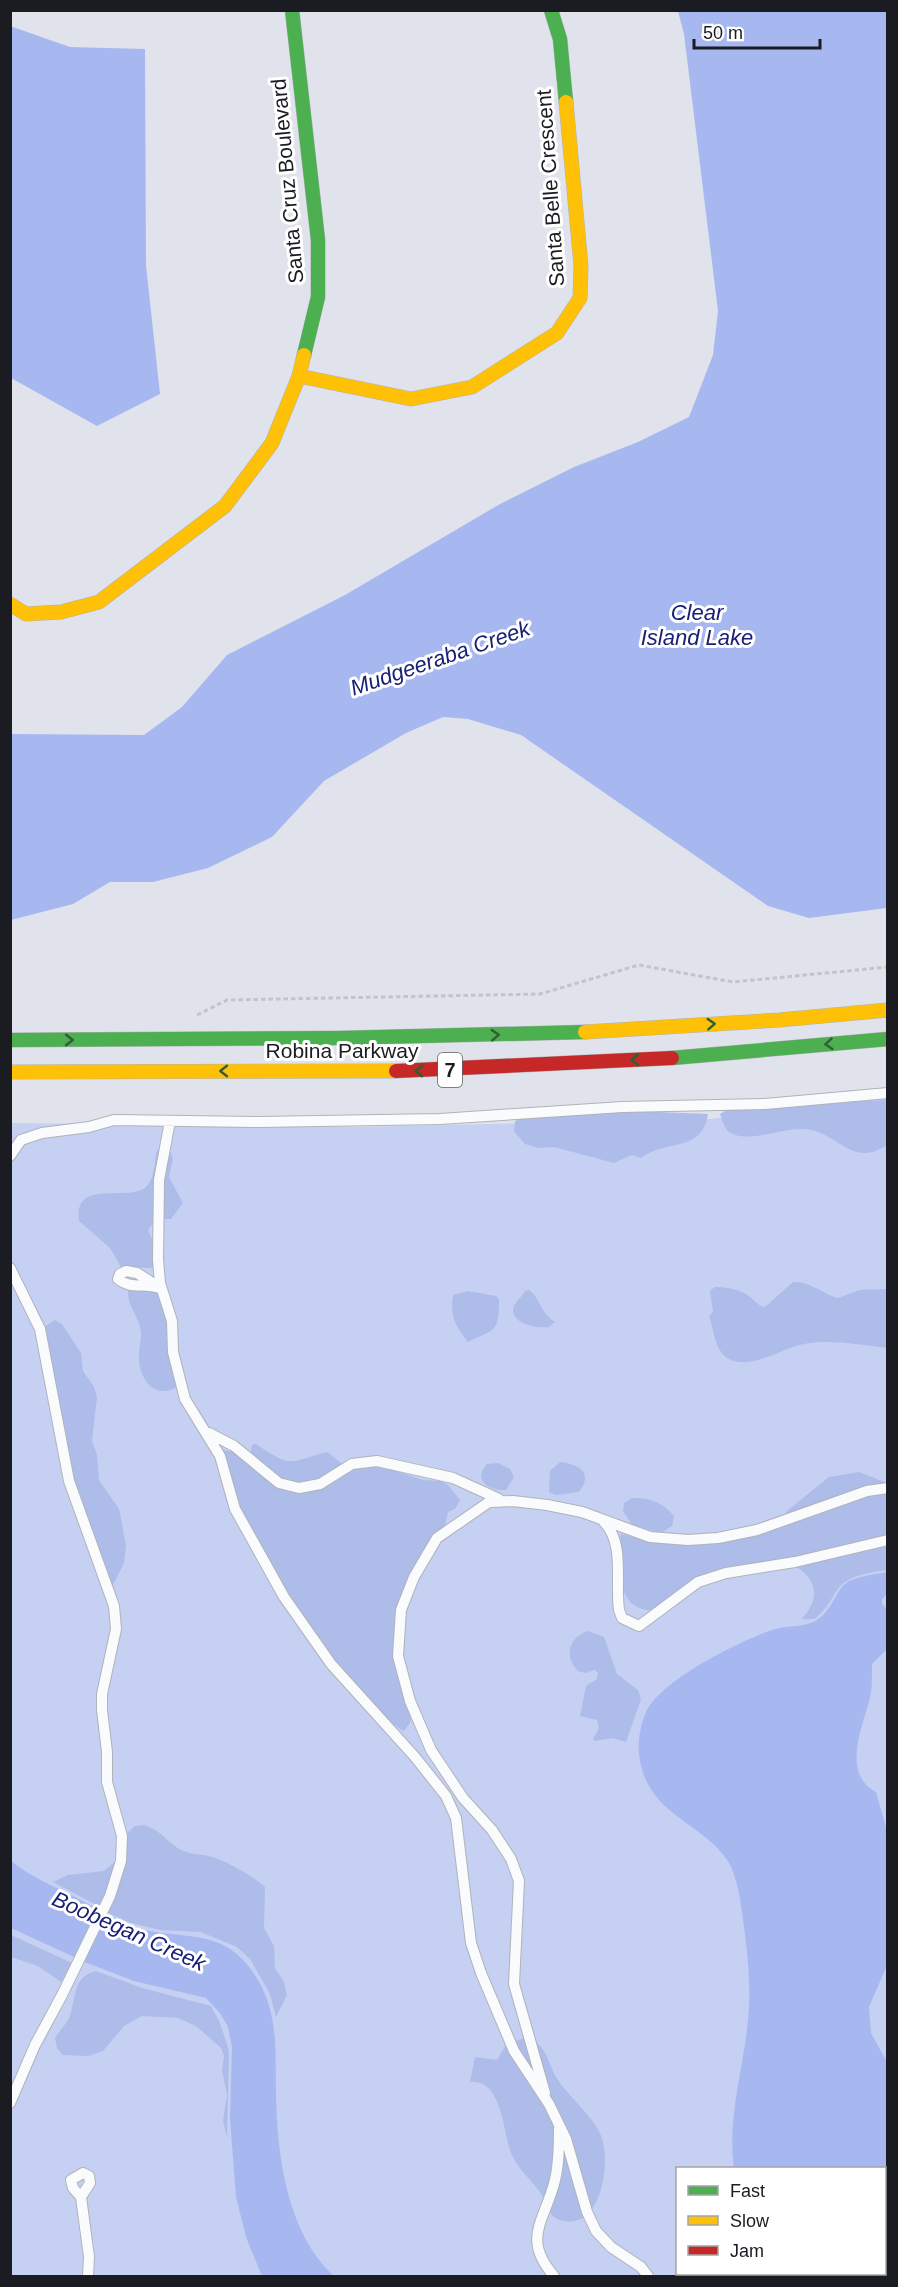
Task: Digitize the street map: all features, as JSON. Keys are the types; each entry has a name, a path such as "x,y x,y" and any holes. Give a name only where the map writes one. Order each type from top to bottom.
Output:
{"main road":[{"name":"Santa Cruz Boulevard","path":"10,604 26,615 61,612 99,602 225,506 272,443 299,376 318,297 318,240 292,10"},
{"name":"Santa Belle Crescent","path":"299,376 411,399 472,387 557,333 580,298 581,266 560,39 551,10"},
{"name":"Robina Parkway","path":"10,1040 459,1036 755,1021 888,1010"},
{"name":"Robina Parkway","path":"10,1072 436,1071 648,1060 888,1039"}],"lane":[{"path":"10,1156 21,1140 42,1133 89,1127 114,1120 440,1119 622,1107 765,1104 888,1093"},
{"path":"170,1121 159,1180 158,1260 162,1289 172,1321 173,1352 184,1399 220,1456 235,1509 284,1597 331,1664 415,1757 446,1796 456,1818 471,1943 481,1973 514,2051 549,2104 566,2139 587,2212 596,2231 611,2247 641,2267 648,2277"},
{"path":"10,1268 40,1329 69,1481 114,1606 116,1629 102,1694 102,1710 107,1752 107,1782 122,1836 121,1861 110,1896 35,2045 10,2103"},
{"path":"205,1430 228,1444 279,1484 299,1488 320,1484 352,1464 377,1461 453,1478 492,1497 582,1512 650,1537 718,1538 758,1530 867,1491 888,1488"},
{"path":"220,1456 220,1446 228,1444"},
{"path":"476,1490 482,1503 476,1511"},
{"path":"514,1501 489,1502 437,1538 414,1577 402,1611 398,1656 410,1701 431,1750 463,1798 492,1830 511,1858 519,1881 514,1984 549,2104"},
{"path":"604,1521 610,1528 615,1541 619,1610 622,1618 639,1626 649,1622 677,1596 698,1582 757,1567 795,1562 888,1540"},
{"path":"615,1541 620,1532 636,1533"},
{"path":"554,2277 545,2266 536,2242 537,2226 552,2190 558,2164 559,2125"},
{"path":"81,2197 89,2264 86,2277"}],"path":[{"path":"193,1017 227,1000 540,994 639,965 733,982 888,967"}],"shaded area":[{"path":"887,1098 887,2276 11,2276 11,1123 359,1127 710,1119"},
{"path":"887,1100 887,1145 866,1153 850,1149 825,1135 805,1129 745,1137 735,1135 723,1124 720,1114 730,1108"},
{"path":"632,1111 708,1114 699,1135 691,1140 651,1152 641,1158 632,1155 614,1163 554,1147 539,1148 525,1144 514,1131 515,1121 522,1118"},
{"path":"169,1149 173,1158 169,1177 183,1203 171,1219 156,1219 148,1230 153,1242 153,1268 121,1267 110,1248 79,1221 80,1207 85,1199 94,1195 129,1193 147,1186 153,1174 157,1150"},
{"path":"793,1282 806,1284 838,1298 860,1290 887,1289 887,1348 825,1342 795,1346 749,1362 740,1362 726,1357 718,1347 709,1316 713,1312 710,1291 715,1287 737,1290 765,1307"},
{"path":"128,1290 161,1292 166,1305 179,1386 171,1390 164,1391 152,1387 140,1369 141,1333 129,1302"},
{"path":"529,1290 550,1319 555,1322 549,1327 525,1324 515,1317 513,1312 515,1304 525,1291"},
{"path":"468,1291 496,1296 499,1299 497,1324 490,1331 468,1342 454,1320 452,1302 453,1295"},
{"path":"55,1320 62,1324 81,1353 83,1371 94,1387 97,1397 92,1441 97,1455 99,1480 119,1509 126,1545 124,1563 113,1585 110,1584 74,1488 44,1327"},
{"path":"256,1444 284,1460 297,1460 327,1452 344,1465 378,1465 423,1480 441,1481 448,1485 460,1500 455,1509 448,1512 445,1526 437,1534 397,1625 411,1721 404,1731 359,1692 336,1664 291,1603 256,1544 241,1511 222,1458 223,1450 250,1455 252,1445"},
{"path":"560,1462 578,1467 585,1475 579,1492 556,1495 549,1492 550,1471"},
{"path":"498,1463 510,1469 514,1477 506,1490 494,1489 482,1480 481,1475 487,1464"},
{"path":"859,1472 887,1483 887,1570 860,1575 845,1582 814,1619 802,1619 813,1600 814,1591 809,1578 791,1564 782,1562 711,1577 669,1604 654,1610 637,1607 624,1593 619,1562 618,1542 621,1534 650,1540 778,1526 787,1511 829,1477"},
{"path":"632,1498 650,1500 665,1507 674,1516 672,1526 661,1533 632,1525 623,1511 624,1503"},
{"path":"587,1631 604,1637 617,1674 638,1690 641,1699 626,1742 612,1738 595,1741 593,1739 599,1728 597,1720 580,1716 586,1686 597,1679 598,1673 595,1670 585,1673 578,1671 571,1660 570,1648 581,1634"},
{"path":"143,1825 154,1829 181,1850 221,1860 246,1873 265,1887 264,1928 274,1946 275,1968 284,1982 287,1995 276,2017 270,1994 250,1959 237,1947 201,1932 161,1930 131,1923 108,1913 127,1833 135,1826"},
{"path":"118,1859 100,1907 53,1882 68,1875 104,1871"},
{"path":"11,1935 72,1963 61,1982 38,1966 11,1957"},
{"path":"96,1971 142,1988 211,2006 220,2023 229,2051 227,2137 223,2121 227,2095 222,2070 224,2056 221,2048 196,2026 178,2018 142,2016 124,2026 103,2051 88,2056 63,2055 57,2048 55,2038 69,2018 79,1983 82,1978"},
{"path":"526,2038 542,2048 558,2080 596,2126 603,2142 605,2166 600,2194 587,2215 577,2220 560,2220 552,2215 542,2195 512,2155 495,2098 481,2083 470,2082 475,2057 497,2060 507,2043"}],"water":[{"name":"Clear Island Lake","path":"678,11 887,11 887,908 809,918 768,906 521,735 468,719 443,717 406,733 324,781 272,837 208,868 153,882 110,882 73,904 11,920 11,734 144,735 182,707 227,655 345,595 500,504 574,467 638,442 689,417 713,355 718,311 684,34"},
{"path":"10,26 70,47 145,49 146,265 160,394 97,426 11,378"},
{"path":"887,1572 887,1594 882,1599 882,1604 887,1609 887,1649 872,1664 871,1693 857,1746 859,1772 865,1783 876,1792 887,1831 888,1963 869,2007 871,2033 887,2062 888,2247 886,2248 886,2167 734,2167 732,2149 734,2113 746,2040 749,1990 746,1944 738,1889 730,1866 716,1846 671,1812 652,1791 642,1770 639,1745 646,1712 654,1700 683,1675 720,1653 774,1629 813,1622 827,1611 845,1584 869,1575"},
{"name":"Boobegan Creek","path":"10,1860 34,1876 138,1928 207,1939 220,1944 244,1961 256,1976 270,2008 273,2024 279,2142 288,2192 305,2238 334,2276 262,2276 246,2237 236,2197 230,2119 232,2047 228,2027 220,2013 206,1998 134,1981 87,1963 11,1928"}],"traffic: fast":[{"path":"292,10 318,240 318,297 304,355"},
{"path":"551,10 560,39 566,102"},
{"path":"10,1040 340,1038 585,1032"},
{"path":"672,1058 888,1039"}],"traffic: slow":[{"path":"299,376 411,399 472,387 557,333 580,298 581,266 566,102"},
{"path":"10,604 26,614 61,612 99,602 225,506 272,443 299,376 304,355"},
{"path":"585,1032 779,1020 888,1010"},
{"path":"10,1072 396,1071"}],"traffic: jam":[{"path":"396,1071 672,1058"}],"water label":[{"name":"Mudgeeraba Creek","path":"440,658"}]}
